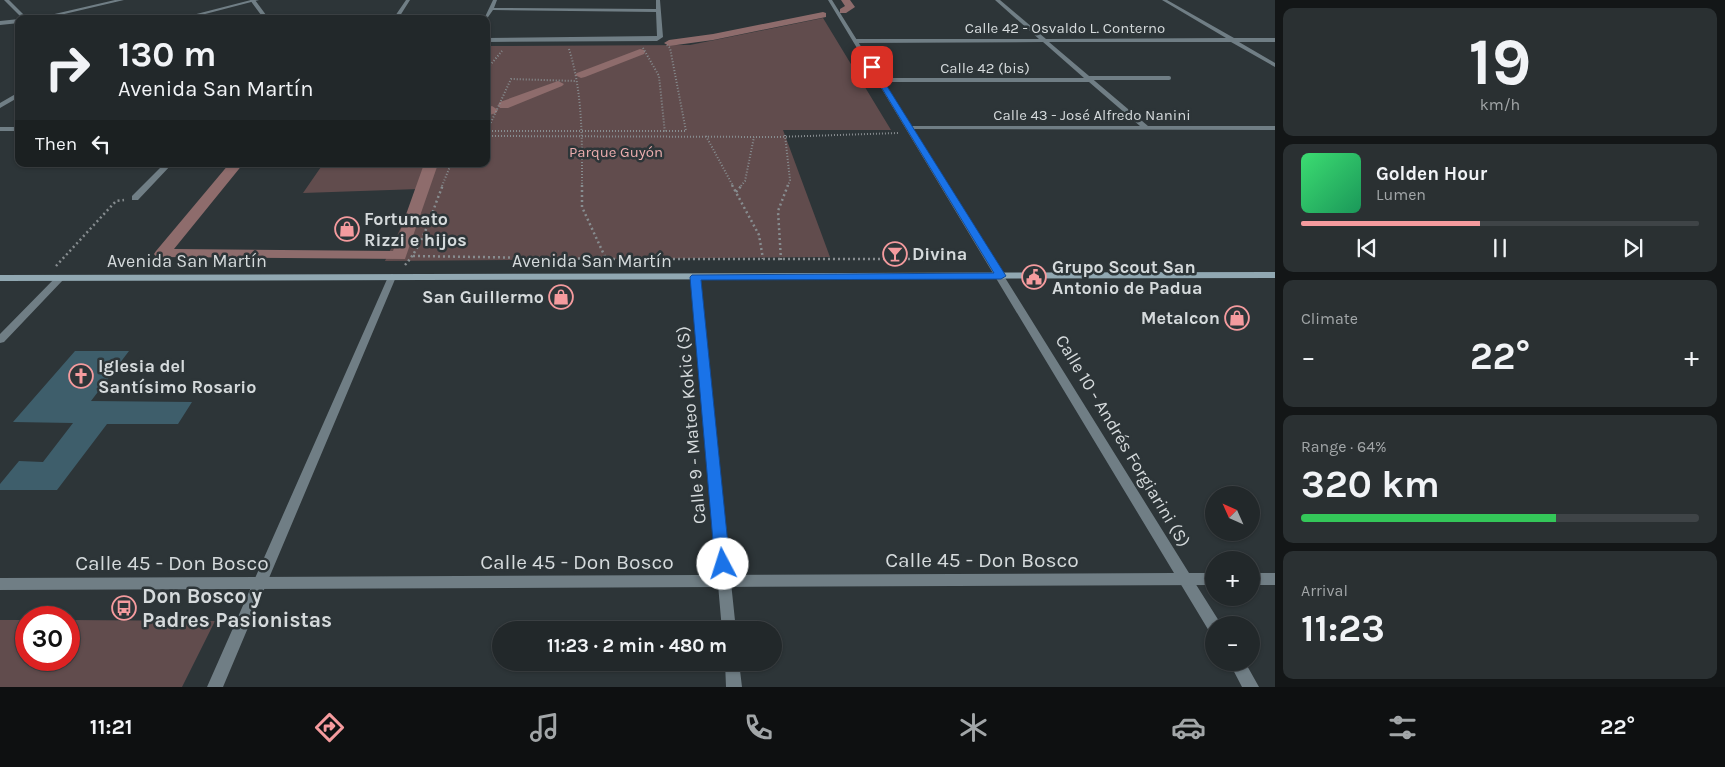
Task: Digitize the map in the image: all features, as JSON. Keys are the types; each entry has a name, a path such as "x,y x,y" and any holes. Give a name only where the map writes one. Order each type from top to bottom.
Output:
{"main road":[{"name":"Avenida San Martín","path":"0,278 1275,275"}],"street":[{"path":"6,0 22,15"},
{"path":"53,15 122,0"},
{"path":"195,15 255,0 264,15"},
{"path":"398,15 408,0"},
{"path":"488,15 495,0"},
{"path":"490,40 657,39 660,36 658,0"},
{"name":"Calle 10 - Andrés Forgiarini (S)","path":"830,0 1208,616"},
{"path":"997,0 1146,128"},
{"path":"1164,0 1275,65"},
{"path":"490,10 659,11"},
{"path":"0,24 15,22"},
{"name":"Calle 42 - Osvaldo L. Conterno","path":"856,41 1275,40"},
{"name":"Calle 42 (bis)","path":"880,80 1089,79"},
{"path":"0,106 15,97"},
{"name":"Calle 43 - José Alfredo Nanini","path":"911,131 1275,128"},
{"path":"0,129 15,129"},
{"path":"135,198 165,167"},
{"path":"215,687 262,583 392,277"},
{"name":"Calle 9 - Mateo Kokic (S)","path":"695,277 728,621"},
{"path":"0,340 60,278"},
{"name":"Calle 45 - Don Bosco","path":"0,584 1205,579"},
{"path":"1260,579 1275,579"},
{"path":"733,671 734,687"},
{"path":"1241,671 1251,687"}],"lane":[{"path":"1089,79 1169,78"}],"path":[{"path":"490,131 686,131 670,48 657,39"},
{"path":"490,65 506,46"},
{"path":"643,47 659,76 665,136"},
{"path":"578,49 568,49 575,68 582,131 582,207 606,259"},
{"path":"490,124 511,79 576,81"},
{"path":"490,136 754,137 911,131"},
{"path":"782,276 778,211 790,180 785,135"},
{"path":"706,136 759,236 763,259"},
{"path":"736,192 745,181 754,137"},
{"path":"392,277 413,256 450,167"},
{"path":"44,278 116,201 135,198"},
{"path":"413,256 606,259 964,259"}],"green space":[{"name":"Parque Guyón","path":"823,18 891,130 783,130 830,257 385,261 419,189 303,193 321,167 490,167 490,46 690,45"},
{"path":"0,620 15,620 15,671 80,671 80,620 215,621 182,687 0,687"}],"building":[{"path":"75,351 129,351 91,401 192,402 178,424 107,424 57,490 0,490 0,484 19,461 43,462 73,423 13,422"}],"waterway":[{"path":"843,11 850,7 845,0"},
{"path":"669,43 713,37 823,15"},
{"path":"581,75 640,52"},
{"path":"504,105 558,84"},
{"path":"234,167 162,254 399,256 430,167"}],"place":[{"name":"Fortunato Rizzi e hijos","path":"347,229"},
{"name":"Divina","path":"895,254"},
{"name":"Grupo Scout San Antonio de Padua","path":"1034,277"},
{"name":"San Guillermo","path":"561,297"},
{"name":"Metalcon","path":"1237,318"},
{"name":"Iglesia del Santísimo Rosario","path":"81,376"},
{"name":"Don Bosco y Padres Pasionistas","path":"124,608"}],"route":[{"path":"723,564 695,277 1001,276 872,67"}]}
